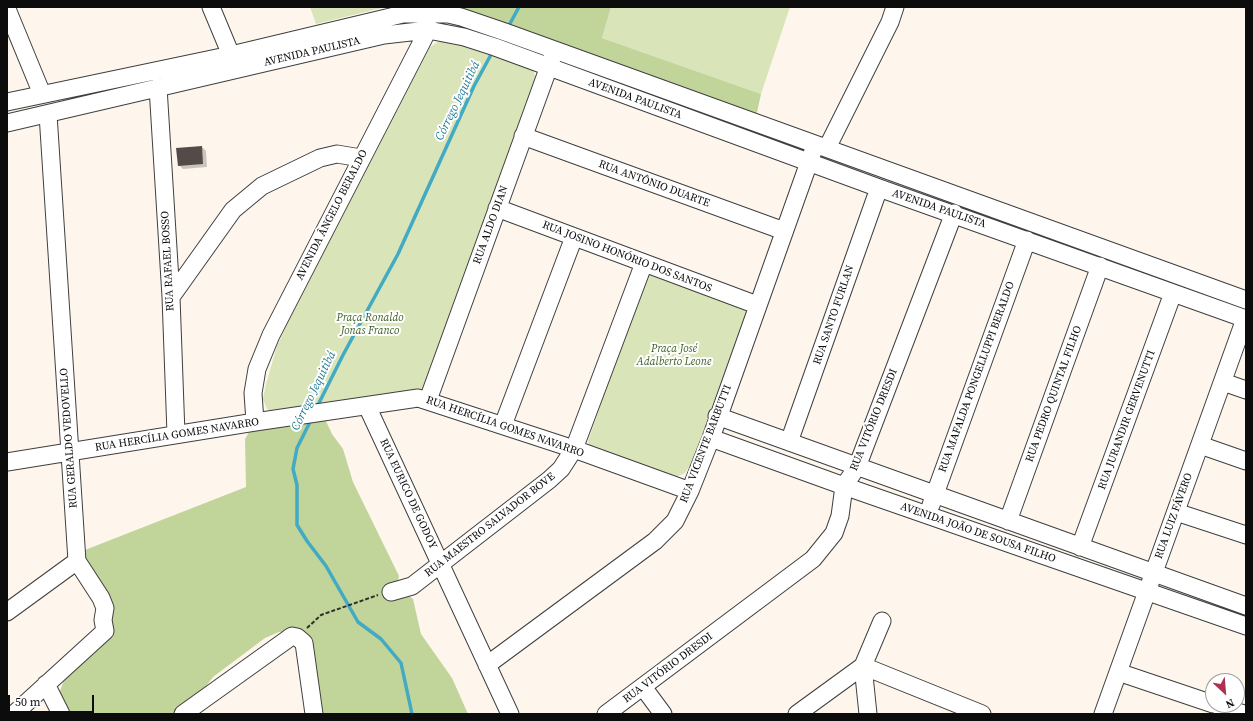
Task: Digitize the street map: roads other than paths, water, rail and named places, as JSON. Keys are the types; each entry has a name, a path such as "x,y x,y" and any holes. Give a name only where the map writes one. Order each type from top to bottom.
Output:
{"street":[{"path":"211,7 231,55"},
{"name":"RUA VICENTE BARBUTTI","path":"487,665 655,541 675,521 690,491 711,438 717,416 809,161 821,146 890,22 896,7"},
{"path":"7,9 42,94"},
{"name":"AVENIDA PAULISTA","path":"419,16 470,39 548,68 1246,319"},
{"name":"AVENIDA PAULISTA","path":"7,123 384,35 419,16"},
{"name":"AVENIDA PAULISTA","path":"7,102 419,16 461,17 1246,300"},
{"name":"AVENIDA ÂNGELO BERALDO","path":"255,422 253,393 257,369 271,335 361,158 419,16"},
{"name":"RUA ALDO DIAN","path":"428,400 555,51"},
{"name":"RUA RAFAEL BOSSO","path":"158,87 171,298 176,434"},
{"name":"RUA GERALDO VEDOVELLO","path":"14,714 105,631 103,620 105,608 101,598 77,561 48,114"},
{"name":"RUA ANTÔNIO DUARTE","path":"523,136 784,231"},
{"path":"171,298 233,210 262,186 320,158 337,154 361,158"},
{"name":"RUA SANTO FURLAN","path":"789,442 879,188"},
{"name":"RUA JOSINO HONÓRIO DOS SANTOS","path":"497,208 757,305"},
{"name":"RUA VITÓRIO DRESDI","path":"606,714 813,559 834,533 840,516 844,486 857,467 954,213"},
{"path":"502,425 574,237"},
{"name":"RUA MAFALDA PONGELLUPPI BERALDO","path":"927,515 1027,240"},
{"name":"RUA MAESTRO SALVADOR BOVE","path":"391,592 412,586 549,480 561,469 574,450 644,263"},
{"name":"RUA PEDRO QUINTAL FILHO","path":"1008,522 1100,266"},
{"name":"RUA JURANDIR GERVENUTTI","path":"1080,548 1173,293"},
{"name":"RUA LUIZ FÁVERO","path":"1103,714 1246,319"},
{"path":"1223,382 1246,390"},
{"name":"RUA HERCÍLIA GOMES NAVARRO","path":"7,462 176,434 418,398 502,425 690,491"},
{"name":"RUA EURICO DE GODOY","path":"366,406 510,714"},
{"name":"AVENIDA JOÃO DE SOUSA FILHO","path":"717,416 1080,548 1246,606"},
{"name":"AVENIDA JOÃO DE SOUSA FILHO","path":"711,438 1147,593 1246,626"},
{"path":"1200,445 1246,461"},
{"path":"1176,512 1246,535"},
{"path":"7,612 77,561"},
{"path":"868,714 863,666 882,621"},
{"path":"183,714 292,638 304,643 307,654 314,714"},
{"path":"797,714 863,666"},
{"path":"863,666 982,714"},
{"path":"1118,672 1205,701"},
{"path":"46,684 61,714"},
{"path":"643,687 663,714"}],"waterway":[{"name":"Córrego Jequitibá","path":"507,29 519,7"},
{"name":"Córrego Jequitibá","path":"317,407 343,355 398,254 474,86 493,51"},
{"name":"Córrego Jequitibá","path":"312,418 297,448 293,469 297,485 297,525 326,566 358,622 381,639 401,663 412,714"}],"park label":[{"name":"Praça Ronaldo Jonas Franco","path":"370,324"},
{"name":"Praça José Adalberto Leone","path":"674,355"}]}
